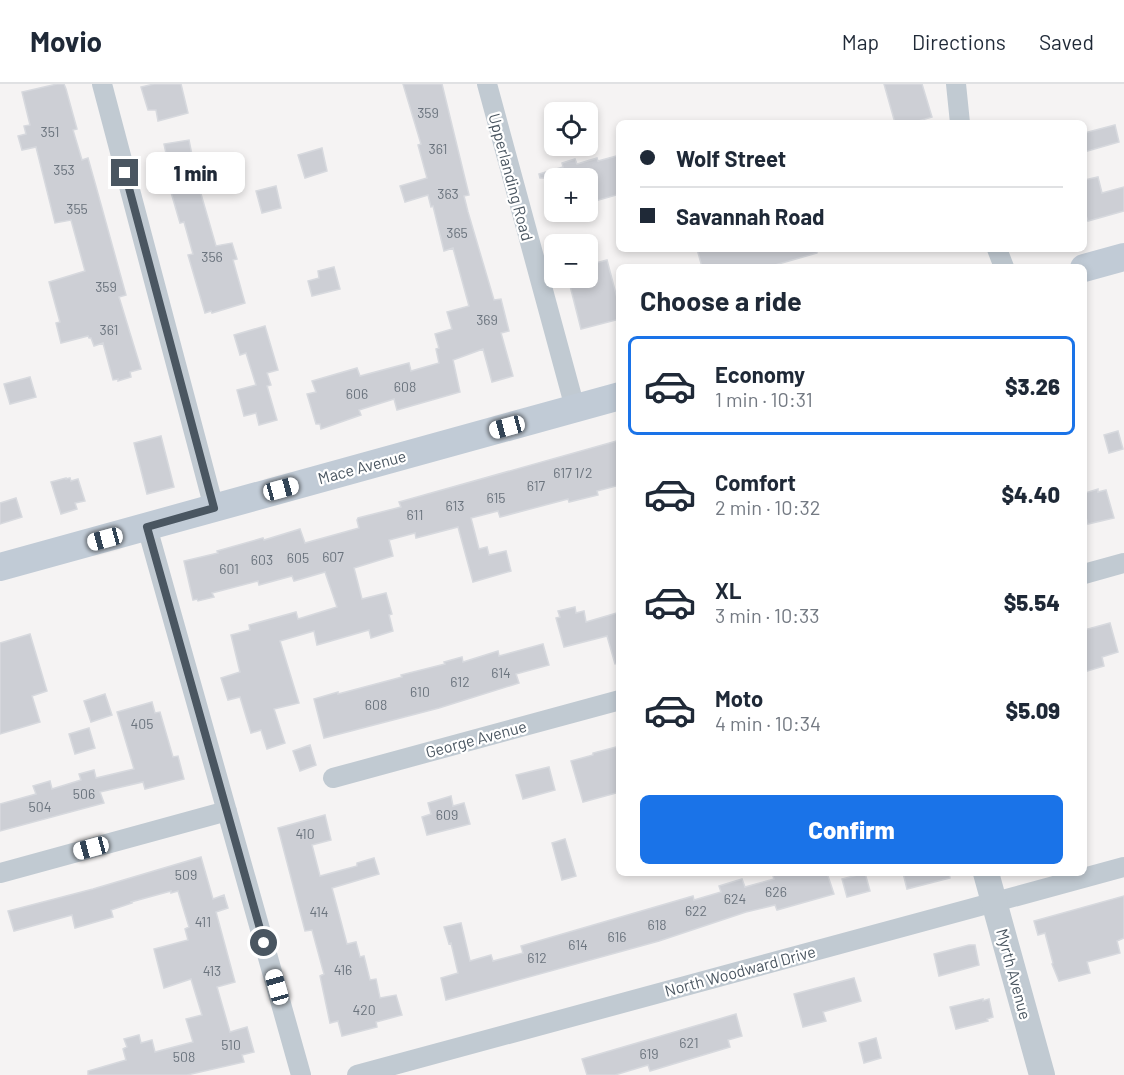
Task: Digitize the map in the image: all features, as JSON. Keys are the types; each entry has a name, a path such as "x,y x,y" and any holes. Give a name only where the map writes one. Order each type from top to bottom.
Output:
{"main road":[{"path":"1087,267 1124,257"},
{"name":"Mace Avenue","path":"0,567 616,397"}],"street":[{"path":"102,84 214,508"},
{"name":"Upperlanding Road","path":"487,84 575,408"},
{"path":"956,84 960,120"},
{"path":"147,527 301,1075"},
{"path":"1087,573 1124,563"},
{"name":"George Avenue","path":"333,778 616,701"},
{"path":"0,873 227,811"},
{"name":"North Woodward Drive","path":"357,1075 1124,867"},
{"name":"Myrth Avenue","path":"987,876 1042,1075"}],"building":[{"path":"64,84 66,89 77,129 73,130 82,160 88,158 126,295 119,297 141,369 130,372 131,377 118,381 118,379 113,380 103,343 94,346 88,336 61,343 56,323 60,322 49,282 85,271 71,220 55,223 36,147 22,150 18,136 26,134 24,126 30,125 22,92"},
{"path":"154,84 181,84 188,113 158,121 156,110 148,110 141,87"},
{"path":"403,84 442,84 469,195 464,196 468,212 494,300 501,299 509,331 501,333 513,376 492,382 483,349 453,360 460,392 397,410 394,399 359,410 361,415 321,429 320,424 316,424 307,394 316,392 312,381 357,368 360,376 409,363 411,371 439,363 436,349 439,348 435,334 452,329 447,312 469,306 453,248 444,251 428,195 405,202 400,186 427,178 418,145 421,144"},
{"path":"884,84 922,84 932,117 922,120 894,120"},
{"path":"1115,125 1119,142 1087,151 1087,132"},
{"path":"189,140 193,160 208,155 216,182 199,187 216,246 232,243 237,259 233,260 245,303 212,313 211,311 205,313 188,255 193,254 184,222 180,223 168,182 172,181 164,144"},
{"path":"322,148 327,171 305,178 298,155"},
{"path":"616,156 616,195 598,200 598,168 560,168 563,167 562,163 575,159 577,164 597,158 598,161"},
{"path":"1098,177 1102,193 1124,187 1124,211 1088,221 1087,179"},
{"path":"276,186 281,208 262,213 256,191"},
{"path":"698,252 817,252 778,264 701,264"},
{"path":"607,260 616,294 616,320 581,329 571,288 598,288 598,262"},
{"path":"334,267 340,289 312,296 308,281 319,278 318,271"},
{"path":"265,326 278,370 267,373 271,385 267,386 277,420 259,425 256,413 244,416 237,390 256,385 246,353 240,355 234,335"},
{"path":"30,377 36,397 10,404 4,384"},
{"path":"1118,431 1123,449 1109,453 1104,435"},
{"path":"161,436 174,487 147,494 134,443"},
{"path":"616,441 616,486 597,491 598,495 569,502 568,499 500,517 498,511 471,518 479,549 487,547 489,555 506,551 511,571 473,582 458,527 416,538 415,533 389,540 393,556 354,568 362,599 386,593 392,614 389,615 393,631 371,638 369,630 317,645 314,631 280,641 299,703 274,709 285,743 267,749 261,730 251,733 240,697 228,700 221,678 240,672 231,635 250,630 249,625 296,612 298,619 337,607 325,572 294,581 292,576 259,585 258,581 212,593 214,597 198,601 193,600 184,561 300,529 305,543 359,528 358,518 401,507 399,502"},
{"path":"70,478 71,481 78,479 85,501 75,503 77,509 61,514 51,482"},
{"path":"1098,489 1098,492 1106,490 1114,518 1088,524 1087,492"},
{"path":"16,498 22,517 0,524 0,503"},
{"path":"575,607 576,613 584,611 586,622 616,613 616,664 607,636 564,647 556,618 560,617 558,611"},
{"path":"1110,623 1118,652 1102,657 1104,666 1087,671 1087,629"},
{"path":"30,634 47,691 32,696 40,722 0,734 0,643"},
{"path":"543,644 549,665 516,674 519,683 439,708 324,738 314,699 402,677 401,675 445,664 444,662 462,657 463,662 498,651 499,656"},
{"path":"105,694 112,715 91,722 84,701"},
{"path":"152,702 155,713 160,712 173,757 178,756 184,779 145,789 143,782 100,792 104,803 0,831 0,804 36,794 33,786 50,781 52,789 81,780 79,774 94,770 96,778 134,769 117,712"},
{"path":"89,728 95,748 75,754 69,734"},
{"path":"310,745 316,765 300,771 293,751"},
{"path":"616,747 616,793 583,802 571,761 593,755 593,753"},
{"path":"549,767 555,790 523,799 516,775"},
{"path":"451,796 453,806 464,803 470,824 427,835 422,817 431,814 428,803"},
{"path":"325,815 331,840 312,845 320,876 357,866 357,863 374,858 379,874 332,888 347,944 356,942 360,957 364,956 370,980 376,979 380,998 396,995 402,1015 376,1022 377,1027 342,1036 338,1021 330,1023 320,976 324,974 312,930 305,931 278,828"},
{"path":"565,839 576,876 562,880 552,843"},
{"path":"201,857 213,899 224,895 228,908 216,912 235,982 217,987 230,1032 247,1027 254,1052 242,1055 244,1062 187,1075 88,1075 88,1071 126,1060 123,1049 127,1047 124,1039 139,1035 141,1043 152,1040 155,1052 193,1042 186,1019 202,1015 191,979 164,988 154,949 188,940 185,929 189,927 178,891 131,902 111,910 113,917 75,928 72,915 14,931 8,911"},
{"path":"773,876 828,876 834,894 777,910 775,905 746,912 659,941 446,1000 441,978 458,973 451,943 449,944 444,927 461,923 470,961 491,955 493,961 523,953 521,946 693,896 694,900 721,892 719,886 742,879 745,887 774,879"},
{"path":"866,876 870,891 847,897 842,879"},
{"path":"904,876 950,876 950,878 907,889"},
{"path":"1124,896 1124,938 1117,941 1120,953 1087,962 1090,973 1059,981 1052,964 1045,933 1038,935 1034,921"},
{"path":"975,945 979,965 939,976 934,954"},
{"path":"854,978 861,1001 823,1012 826,1021 803,1027 794,994"},
{"path":"983,999 983,1001 989,999 993,1017 987,1019 988,1021 956,1029 950,1007"},
{"path":"736,1014 742,1036 728,1040 730,1047 650,1071 648,1065 615,1075 587,1075 582,1059"},
{"path":"876,1038 881,1058 864,1063 859,1043"}],"route":[{"path":"125,173 214,508 147,527 264,943"}]}
